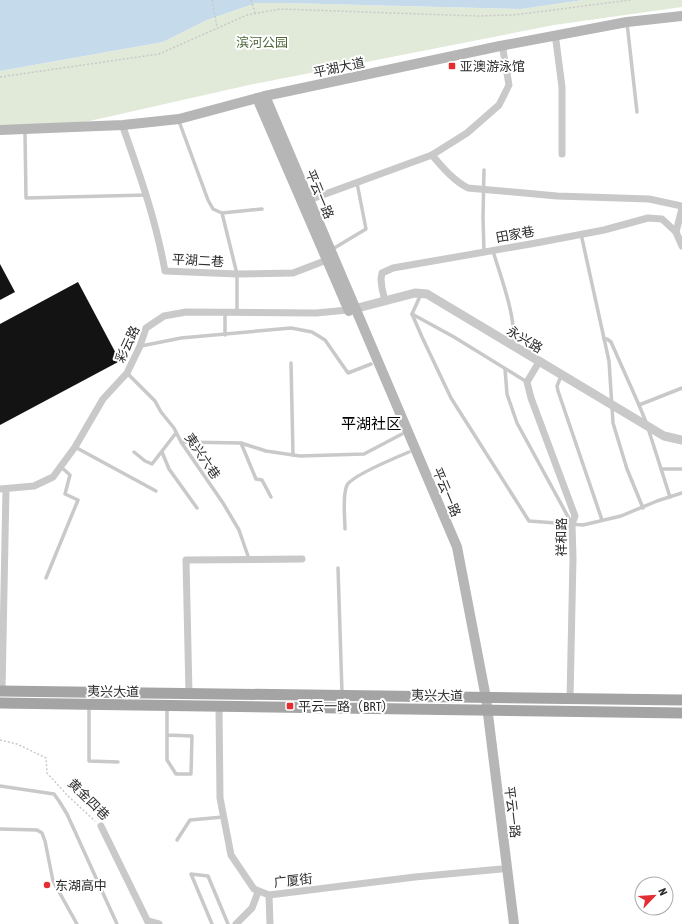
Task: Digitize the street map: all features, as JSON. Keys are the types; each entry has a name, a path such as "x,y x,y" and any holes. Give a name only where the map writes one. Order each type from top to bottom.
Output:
{"main road":[{"name":"平湖大道","path":"0,130 123,124 179,119 500,46 682,16"},
{"name":"平湖大道","path":"0,135 124,130 180,124 262,100 502,50 556,41 628,25 682,22"},
{"name":"平云一路","path":"262,100 309,200 330,250 371,364 450,548 483,704 508,924"},
{"name":"平云一路","path":"262,100 326,260 352,310 457,547 483,704 514,924"},
{"name":"夷兴大道","path":"1,691 342,696 682,713"},
{"name":"夷兴大道","path":"0,704 219,707 483,704 570,699 682,700"}],"street":[{"path":"556,41 562,87 562,154"},
{"path":"309,200 432,155 467,133 499,105 509,85 502,50"},
{"name":"平湖二巷","path":"124,130 147,195 160,241 165,271 237,274 293,273 326,260"},
{"path":"432,155 445,171 468,188 557,196 649,199 682,207 676,232"},
{"name":"田家巷","path":"385,301 381,279 382,273 393,268 581,234 648,218 662,219 676,232 682,246"},
{"name":"永兴路","path":"352,310 415,293 427,294 664,436 682,440"},
{"name":"彩云路","path":"1,691 3,489 34,486 53,477 75,448 103,399 127,373 140,346 146,328 164,316 186,312 316,314 352,310"},
{"path":"527,382 539,362"},
{"name":"祥和路","path":"527,382 575,516 572,524 573,558 570,699"},
{"path":"189,694 186,560 302,559"},
{"name":"广厦街","path":"219,707 220,798 231,856 250,885 258,892 269,895 415,877 501,869"},
{"name":"黄金四巷","path":"101,826 149,922"},
{"path":"236,924 252,908 258,892"},
{"path":"269,895 270,924"},
{"path":"149,922 159,924"}],"lane":[{"path":"628,25 637,112"},
{"path":"180,124 208,200 213,209 222,213 262,209"},
{"path":"25,134 26,198 147,195"},
{"path":"484,170 484,252"},
{"path":"330,250 366,229 357,183"},
{"path":"222,213 237,274 237,312"},
{"path":"581,234 609,361 613,423 627,469 643,508"},
{"path":"493,251 512,317 514,347"},
{"path":"421,294 412,314 451,398 529,521 583,525 621,516 682,493"},
{"path":"225,312 225,335"},
{"path":"412,314 454,337 527,382"},
{"path":"140,346 181,338 291,328 312,332 325,340 348,373 371,364"},
{"path":"604,339 611,342 648,426 670,497"},
{"path":"291,362 293,455"},
{"path":"505,369 506,394 517,423 572,524"},
{"name":"夷兴六巷","path":"127,373 155,401 181,442 224,503 239,530 249,559"},
{"path":"562,376 558,386 558,391 602,520"},
{"path":"639,406 682,388"},
{"path":"134,452 145,461 152,464 176,433"},
{"path":"181,442 241,443 266,451 293,455 364,454 402,434"},
{"path":"241,443 256,479 262,480 271,497"},
{"path":"75,448 156,491"},
{"path":"162,452 169,469 197,508"},
{"path":"345,528 344,497 347,485 357,477 409,452"},
{"path":"46,578 78,500 65,494 70,475 61,467"},
{"path":"661,469 682,469"},
{"path":"338,568 342,696"},
{"path":"90,705 89,761 118,762"},
{"path":"167,706 167,734 167,760 176,774 191,774 192,736 167,734"},
{"path":"0,786 54,794 67,814 117,924"},
{"path":"177,840 190,820 223,817"},
{"path":"0,829 38,830 42,833 53,881 77,924"},
{"path":"212,924 191,874 208,876 228,924"}],"path":[{"path":"212,0 217,27"},
{"path":"251,0 255,13"},
{"path":"0,77 159,54 247,15 280,9 477,16 513,15 631,0"},
{"name":"黄金四巷","path":"0,740 17,744 46,758 48,773 54,781 101,826"}],"green space":[{"name":"滨河公园","path":"583,0 682,0 682,7 554,25 249,85 85,122 0,126 0,71 163,42 207,20 256,3 521,9"}],"water":[{"path":"0,0 583,0 521,9 256,3 207,20 163,42 0,71"}],"building":[{"path":"0,264 15,292 0,300"},
{"path":"78,282 120,361 0,425 0,324"}],"place":[{"name":"亚澳游泳馆","path":"452,66"},
{"name":"平云一路（BRT）","path":"290,706"},
{"name":"东湖高中","path":"47,885"}],"district":[{"name":"平湖社区","path":"371,424"}]}
